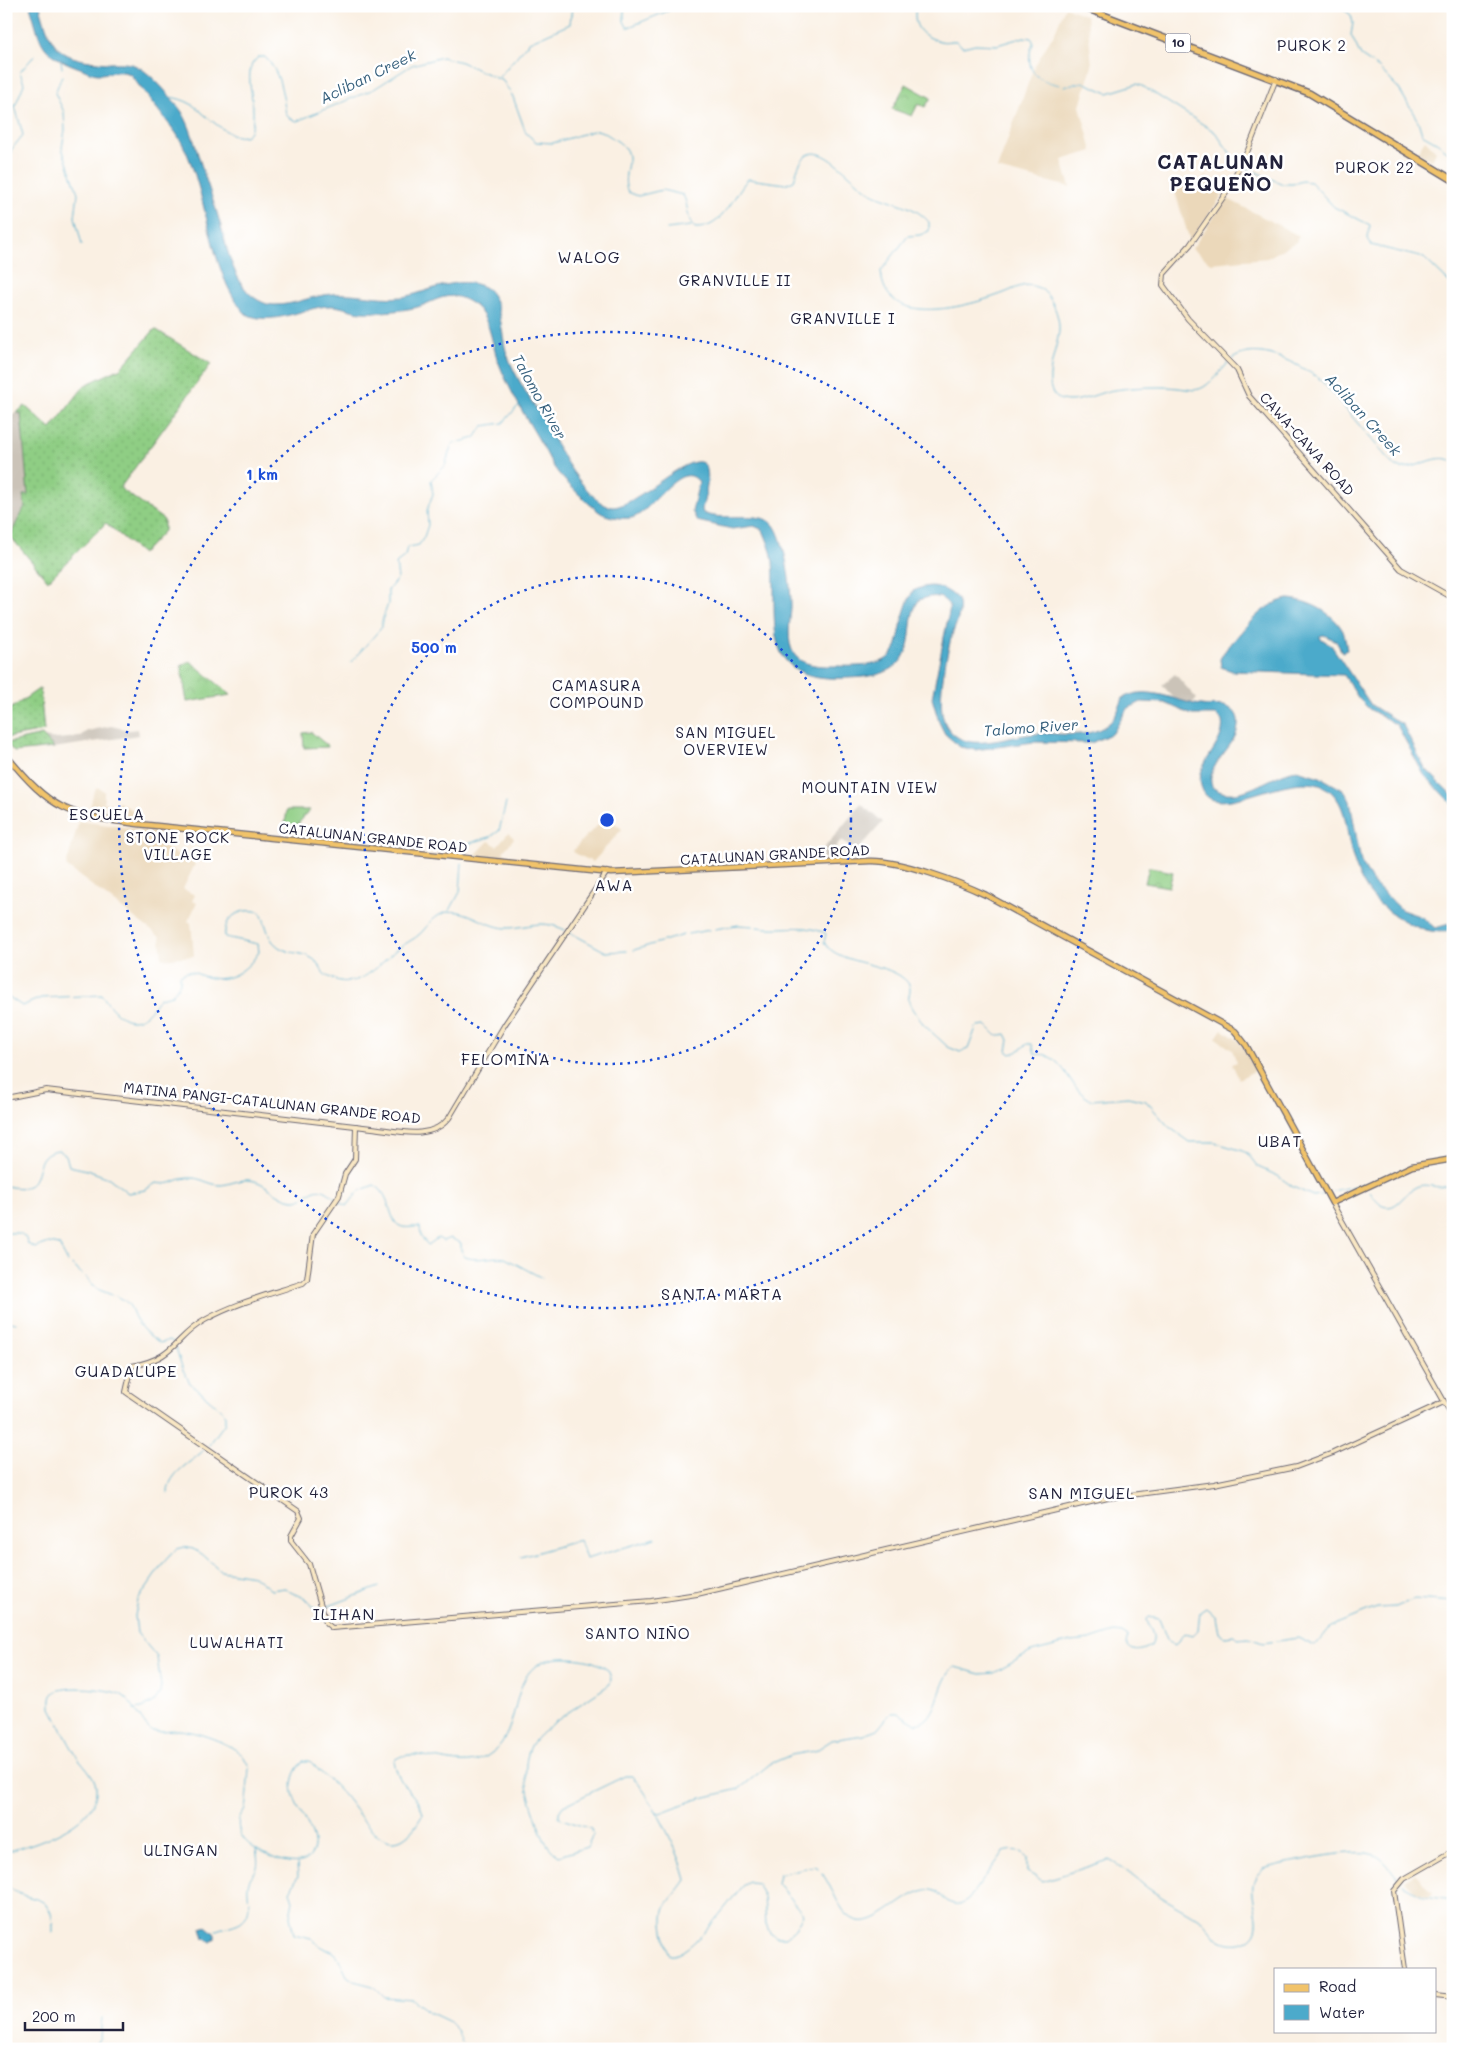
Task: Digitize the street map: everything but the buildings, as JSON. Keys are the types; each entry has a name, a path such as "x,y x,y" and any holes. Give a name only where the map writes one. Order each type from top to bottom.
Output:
{"highway":[{"name":"10","path":"1080,6 1276,79 1334,106 1453,180"}],"main road":[{"name":"CATALUNAN GRANDE ROAD","path":"6,755 34,788 49,801 66,810 94,817 258,837 607,872 646,873 879,861 899,865 975,890 1056,932 1238,1033 1332,1203"},
{"path":"1332,1203 1412,1166 1453,1159"}],"street":[{"name":"CAWA-CAWA ROAD","path":"1276,79 1248,150 1226,193 1190,245 1164,274 1164,287 1188,318 1234,366 1249,396 1401,569 1453,598"},
{"name":"MATINA PANGI-CATALUNAN GRANDE ROAD","path":"6,1098 46,1090 420,1133 436,1130 446,1123 505,1024 607,872"},
{"path":"356,1126 355,1159 345,1174 339,1196 312,1234 307,1279 303,1283 201,1322 169,1353 155,1360 132,1366 126,1392 298,1511 301,1518 292,1534 291,1541 309,1564 326,1623 332,1628 650,1600 697,1594 1108,1498 1214,1484 1296,1467 1333,1454 1444,1402"},
{"path":"1332,1203 1453,1417"},
{"path":"1405,1968 1393,1897 1394,1890 1404,1879 1453,1851"},
{"path":"1436,1995 1453,1996"}],"shaded area":[{"path":"1065,7 1087,16 1092,66 1080,106 1092,151 1062,160 1070,187 997,169 1034,67 1055,32"},
{"path":"1425,140 1436,151 1432,161 1417,152"},
{"path":"1206,176 1224,193 1190,241 1175,192 1189,182 1192,184 1201,181"},
{"path":"1226,198 1299,236 1296,242 1267,258 1211,263 1192,249"},
{"path":"21,413 29,495 13,531 6,527 6,414"},
{"path":"1175,674 1197,699 1191,704 1173,697 1162,685"},
{"path":"111,726 129,730 138,729 139,735 54,748 43,737 57,739 79,737 87,731"},
{"path":"97,787 104,791 104,802 116,805 119,802 137,813 136,820 89,813 93,794"},
{"path":"861,804 883,822 856,852 841,840 828,858 815,859"},
{"path":"607,817 622,829 593,862 572,852 584,838"},
{"path":"79,821 158,832 157,838 162,840 162,846 195,864 183,889 195,895 192,901 197,903 188,921 191,923 194,956 162,959 160,937 66,866"},
{"path":"508,833 514,838 503,852 508,855 505,858 474,856 489,841 497,846"},
{"path":"1222,1029 1239,1041 1256,1070 1239,1079 1232,1064 1237,1062 1232,1050 1216,1038"},
{"path":"1416,1873 1433,1892 1429,1896 1415,1891 1404,1880"}],"green space":[{"path":"906,84 931,98 925,107 918,104 912,116 892,109"},
{"path":"155,329 211,364 120,488 164,520 164,531 142,554 106,523 48,581 10,536 25,506 23,495 28,495 21,413 16,413 25,406 51,429 85,385 121,368"},
{"path":"190,661 231,695 187,702 181,666"},
{"path":"40,688 44,731 6,738 6,712"},
{"path":"311,732 328,747 304,748 303,733"},
{"path":"42,735 54,748 14,752 6,743"},
{"path":"287,810 310,810 297,825 285,824"},
{"path":"1149,867 1173,872 1169,887 1145,883"}],"water":[{"path":"30,6 40,6 49,34 61,50 79,59 134,65 147,73 178,106 192,136 234,268 242,285 255,298 267,304 281,305 334,294 402,297 453,283 474,284 484,287 490,292 498,307 507,354 520,381 567,464 596,499 612,507 625,503 679,469 694,462 704,464 708,479 702,509 703,513 720,517 760,518 773,524 777,531 781,540 789,578 791,601 790,643 794,654 798,658 808,664 826,666 862,666 879,662 890,656 896,648 906,608 913,591 933,586 942,588 959,601 958,619 947,655 941,706 946,725 954,735 964,740 987,742 1024,735 1078,734 1095,731 1113,719 1123,698 1133,694 1152,693 1205,706 1228,707 1236,714 1238,726 1236,734 1213,771 1212,787 1222,792 1233,793 1243,791 1287,772 1297,770 1320,777 1345,791 1350,801 1361,862 1373,883 1402,910 1422,917 1435,928 1453,923 1453,931 1438,932 1419,928 1386,910 1376,901 1362,881 1357,869 1342,807 1334,795 1320,785 1303,783 1283,786 1226,801 1212,799 1203,791 1200,782 1201,773 1222,730 1222,721 1216,715 1192,715 1165,703 1141,702 1127,709 1113,733 1091,743 1034,742 975,750 960,747 945,734 939,722 932,698 950,607 940,598 929,597 919,600 913,613 906,651 903,658 892,669 878,674 848,678 819,677 799,671 786,660 778,646 775,628 773,562 763,530 754,526 732,529 697,521 692,511 699,482 691,476 683,477 674,482 646,509 630,518 611,517 597,510 573,489 554,467 507,383 484,317 473,304 452,296 441,298 420,307 395,311 361,312 328,306 266,319 246,314 233,296 223,275 195,176 187,153 176,133 130,74 118,72 93,73 64,62 48,51 40,38"},
{"path":"1288,599 1304,602 1319,608 1339,624 1344,633 1347,650 1342,652 1336,641 1324,635 1320,636 1320,638 1331,645 1371,705 1403,725 1424,767 1453,796 1453,805 1424,775 1397,725 1369,709 1359,699 1344,675 1232,671 1221,667 1220,659 1224,652 1245,627 1269,606"},
{"path":"206,1926 215,1934 215,1939 211,1942 204,1939 201,1928"}],"waterway":[{"path":"499,77 529,42 570,24 572,6"},
{"path":"624,6 624,21 627,27 680,6"},
{"path":"916,6 915,19 919,29 927,36 940,41 956,41 963,47 975,44 997,45 1024,37 1031,38 1033,43 1030,61 1033,72 1047,82 1060,85"},
{"path":"1339,6 1351,15 1353,23 1351,35 1361,56 1379,68 1399,89 1418,121 1422,134 1438,143 1453,157"},
{"path":"6,173 10,166 11,150 23,135 15,106 24,84 20,72 35,55"},
{"name":"Acliban Creek","path":"169,97 191,104 223,129 241,136 248,134 252,125 250,71 252,64 258,57 265,57 270,63 278,77 286,114 289,118 297,121 374,89 412,65 442,57 461,62 503,81 513,97 526,133 536,142 553,143 596,130 610,136 627,151 626,185 628,192 638,196 662,190 683,195 690,221 695,228 705,227 720,217 748,179 786,184 794,181 800,163 809,154 819,154 830,159 874,194 910,208 929,222 929,231 920,235 908,236 881,271 886,290 897,302 912,308 950,308 989,298 1027,285 1041,289 1046,293 1055,308 1059,322 1058,338 1050,377 1050,386 1053,394 1059,399 1066,401 1080,400 1119,389 1171,387 1196,390 1208,383 1228,363"},
{"path":"61,61 62,68"},
{"path":"62,76 55,93 64,112 65,130 62,148 78,193 75,217 82,245"},
{"path":"1064,86 1083,82 1108,93 1137,84 1144,87 1215,132 1238,164"},
{"path":"1242,166 1283,184 1293,184 1302,181 1311,182 1334,207 1370,225 1368,238 1371,245 1424,258 1453,286"},
{"path":"667,229 691,226"},
{"name":"Acliban Creek","path":"1232,359 1254,352 1266,353 1289,361 1320,379 1395,467 1410,467 1439,459 1453,461"},
{"path":"382,621 388,604 388,590 398,578 396,563 405,556 407,547 419,545 424,537 428,525 427,510 433,494 431,480 445,466 452,444 475,438 483,426 503,423 519,405"},
{"path":"351,662 382,627 382,622"},
{"path":"463,856 470,843 490,837 499,831 506,803"},
{"path":"449,912 460,892 462,863"},
{"path":"6,995 22,1006 41,998 102,995 117,1013 129,1020 136,1020 150,1011 160,998 172,995 180,983 180,975 184,973 193,972 206,977 223,978 237,974 249,965 259,952 258,944 225,937 225,930 230,919 240,912 247,911 260,912 270,936 278,947 309,957 319,965 327,976 337,981 347,982 356,980 373,971 436,918 447,912 454,911 469,915 499,927 514,928 542,924 556,926 565,930"},
{"path":"715,929 738,925 753,926"},
{"path":"757,927 806,928 823,932 826,934 824,942 831,950 852,960 890,971 908,983 910,991 909,1002 915,1013"},
{"path":"688,934 710,930"},
{"path":"569,932 606,952 627,951"},
{"path":"634,950 683,935"},
{"path":"917,1015 924,1025"},
{"path":"978,1026 986,1025 997,1036 1006,1034 1009,1040 1007,1051 1011,1054 1027,1044 1032,1044 1035,1054 1046,1055 1053,1059 1059,1064 1078,1090 1091,1100 1128,1097 1146,1101 1169,1127 1190,1142 1213,1142 1240,1150 1247,1153 1258,1167 1278,1176 1293,1187 1313,1196 1322,1195"},
{"path":"925,1026 948,1047 960,1052 968,1049 976,1028"},
{"path":"6,1186 20,1188 29,1186 37,1174 42,1159 48,1153 58,1150 66,1155 69,1166 109,1178 128,1193 145,1190 156,1183 167,1184 193,1178 219,1185 245,1180 255,1181 282,1197 294,1200 316,1190 328,1192 335,1198"},
{"path":"1370,1192 1380,1204 1388,1207 1395,1205 1416,1187 1425,1185 1444,1187 1453,1182"},
{"path":"1333,1191 1363,1184"},
{"path":"338,1202 347,1206 359,1191 374,1185 384,1194 396,1223 405,1227 420,1227 421,1237 428,1245 438,1238 443,1241 450,1238 461,1243 461,1250 465,1257 475,1259 505,1258 542,1278"},
{"path":"1447,1187 1453,1191"},
{"path":"6,1233 22,1235 28,1244 35,1248 49,1243 59,1245 68,1262"},
{"path":"72,1265 82,1274"},
{"path":"86,1277 97,1289 112,1295"},
{"path":"116,1296 127,1302 137,1322 148,1334 160,1343 170,1340 174,1343"},
{"path":"6,1321 16,1323"},
{"path":"176,1348 183,1370 190,1383 225,1413 225,1423 209,1445"},
{"path":"168,1493 169,1486 176,1474 205,1449"},
{"path":"521,1557 580,1540 586,1559 656,1538"},
{"path":"134,1709 142,1708 154,1702 160,1693 161,1686 157,1657 137,1633 135,1616 138,1600 164,1562 176,1549 184,1547 193,1549 202,1554 221,1571 254,1576 271,1590 285,1588 321,1610"},
{"path":"324,1608 379,1587"},
{"path":"655,1811 660,1813 694,1800 739,1789 770,1764 791,1755 815,1751 832,1740 863,1735 877,1730 891,1713 898,1713 916,1724 924,1721 934,1708 944,1681 955,1667 980,1674 994,1673 1031,1652 1071,1642 1090,1640 1114,1632 1122,1633 1128,1637 1126,1644 1129,1647 1141,1650 1151,1646 1153,1642 1153,1636 1147,1619 1149,1617 1159,1619 1168,1642 1175,1646 1184,1633 1193,1635 1198,1630 1200,1612 1206,1608 1216,1617 1219,1633 1225,1637 1249,1638 1263,1643 1298,1638 1315,1646 1329,1629 1377,1608 1396,1607 1414,1599 1453,1602"},
{"path":"6,1852 63,1831 87,1812 94,1800 96,1787 93,1778 76,1755 51,1708 52,1696 59,1690 88,1688 117,1693 127,1698 151,1731 177,1730 193,1732 223,1743 239,1752 249,1767 245,1808 238,1825 241,1835 249,1844 263,1853 281,1861 298,1862 309,1858 314,1845 312,1834 295,1800 292,1787 294,1774 303,1761 310,1761 339,1790 371,1829 381,1837 391,1841 401,1839 412,1831 423,1814 417,1801 400,1778 394,1760 404,1756 416,1755 454,1762 468,1762 481,1759 493,1752 504,1740 519,1693 525,1679 534,1667 549,1660 570,1658 591,1661 600,1665 609,1671 610,1684 555,1722 531,1746 526,1762 526,1779 538,1824 549,1847 559,1856 587,1847 593,1834 591,1829 559,1818 559,1812 563,1806 625,1776 632,1776 647,1796 664,1825 686,1880 664,1910 663,1925 666,1946 670,1955 678,1954 698,1939 742,1886 749,1882 757,1883 764,1897 766,1924 770,1933 776,1937 786,1937 795,1929 803,1914 777,1883 779,1874 814,1866 818,1868"},
{"path":"6,1759 9,1761 10,1780 6,1797"},
{"path":"214,1931 237,1924 248,1913 249,1881 258,1864 256,1850"},
{"path":"822,1873 843,1910 853,1919 863,1921 884,1914 905,1899 926,1890 933,1890 949,1902 960,1905 968,1900 1004,1852 1008,1851 1014,1850 1022,1853 1027,1858 1027,1872 1043,1881 1109,1860 1158,1895 1202,1921 1218,1938 1230,1943 1244,1942 1254,1933 1257,1925 1257,1915 1253,1885 1256,1876 1264,1869 1318,1857 1363,1853 1372,1854 1380,1858 1400,1881"},
{"path":"297,1864 298,1876 290,1891 293,1901 290,1917 294,1934 311,1938 321,1947 332,1951 337,1955 347,1976 354,1981 373,1986 384,1997 412,1999 429,2012 448,2021 457,2030 462,2042"},
{"path":"6,1884 14,1891 38,1900 49,1908 53,1933"},
{"path":"1402,1884 1424,1896 1453,1900"},
{"path":"93,2049 100,2037 102,2018"}],"district":[{"name":"PUROK 2","path":"1312,46"},
{"name":"PUROK 22","path":"1375,168"},
{"name":"CATALUNAN PEQUEÑO","path":"1221,173"},
{"name":"WALOG","path":"589,257"},
{"name":"GRANVILLE II","path":"735,281"},
{"name":"GRANVILLE I","path":"843,319"},
{"name":"CAMASURA COMPOUND","path":"597,694"},
{"name":"SAN MIGUEL OVERVIEW","path":"726,742"},
{"name":"MOUNTAIN VIEW","path":"870,788"},
{"name":"ESCUELA","path":"107,814"},
{"name":"STONE ROCK VILLAGE","path":"178,846"},
{"name":"AWA","path":"614,885"},
{"name":"FELOMINA","path":"506,1059"},
{"name":"UBAT","path":"1280,1141"},
{"name":"SANTA MARTA","path":"722,1294"},
{"name":"GUADALUPE","path":"126,1371"},
{"name":"PUROK 43","path":"289,1493"},
{"name":"SAN MIGUEL","path":"1082,1493"},
{"name":"ILIHAN","path":"344,1614"},
{"name":"SANTO NIÑO","path":"638,1634"},
{"name":"LUWALHATI","path":"237,1643"},
{"name":"ULINGAN","path":"181,1851"}],"water label":[{"name":"Talomo River","path":"539,397"},
{"name":"Talomo River","path":"1031,728"}]}
